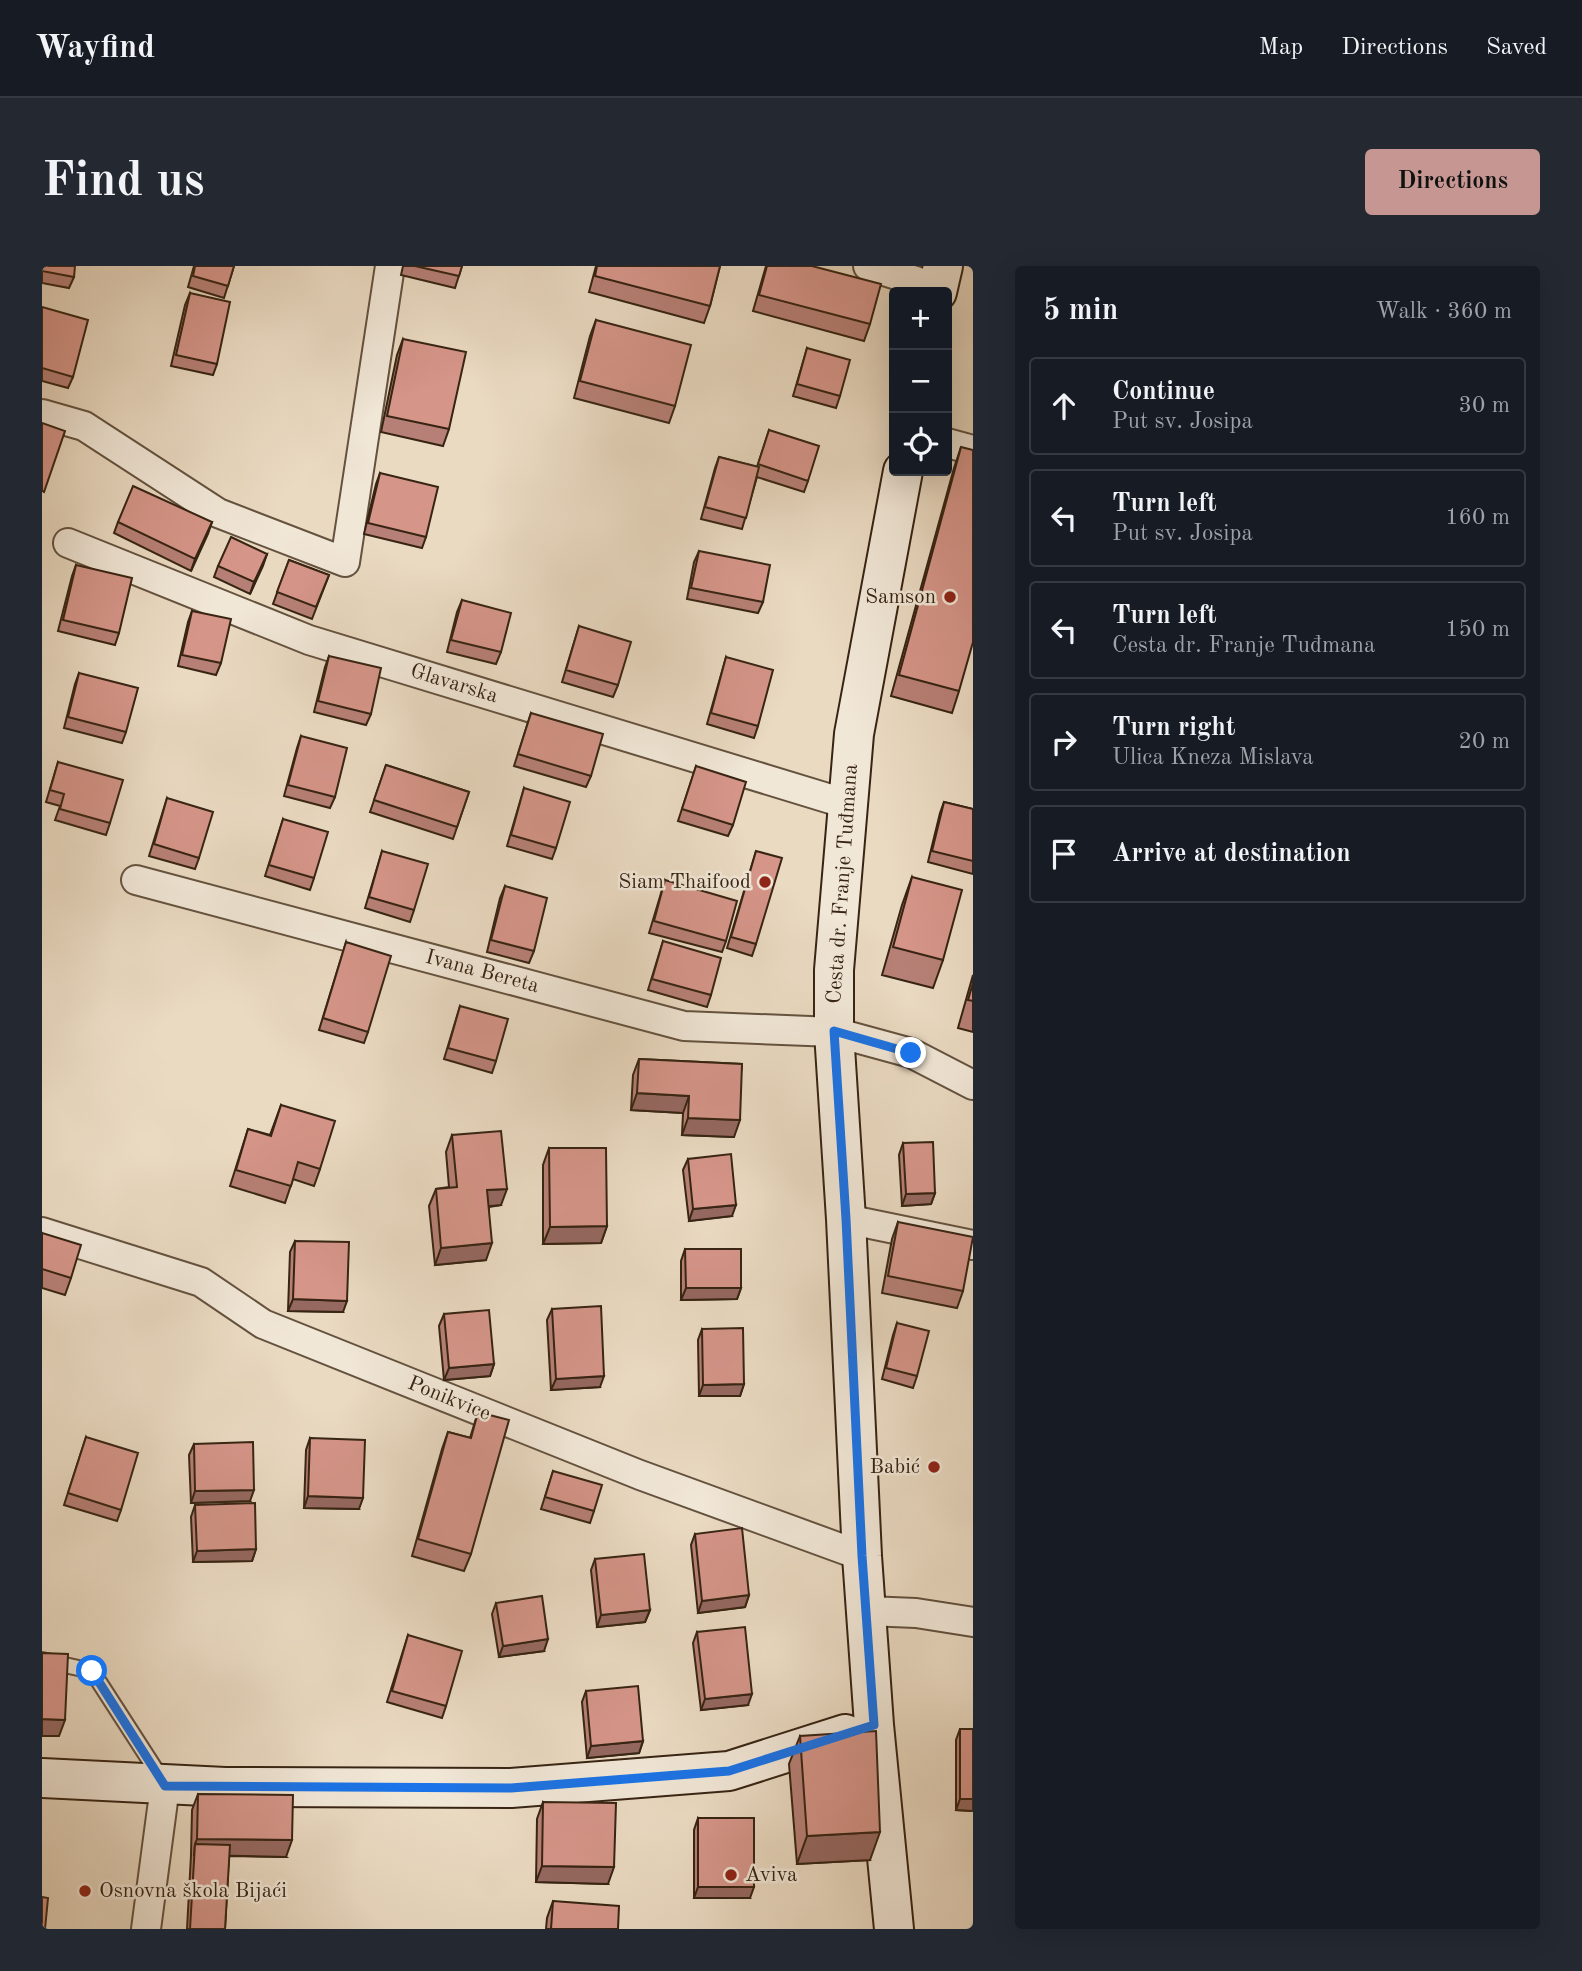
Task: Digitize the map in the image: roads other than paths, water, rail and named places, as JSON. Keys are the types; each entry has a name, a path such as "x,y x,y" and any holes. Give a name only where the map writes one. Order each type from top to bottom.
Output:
{"main road":[{"name":"Cesta dr. Franje Tuđmana","path":"894,1929 874,1725 862,1556 834,1031 834,970 853,734 902,476"},
{"path":"42,1778 165,1786 511,1788 729,1771 874,1725"}],"street":[{"path":"42,414 84,426 218,513 345,562 390,266"},
{"path":"868,266 939,282"},
{"path":"952,444 973,450"},
{"name":"Glavarska","path":"68,543 309,640 847,804"},
{"name":"Ivana Bereta","path":"136,880 684,1026 834,1031 911,1053 973,1085"},
{"path":"846,1219 973,1245"},
{"name":"Ponikvice","path":"42,1232 201,1282 263,1324 640,1475 862,1556"},
{"path":"867,1611 973,1622"},
{"path":"146,1929 165,1786"}],"lane":[{"path":"42,1660 92,1671 165,1786"}],"place":[{"name":"Samson","path":"950,597"},
{"name":"Siam Thaifood","path":"765,882"},
{"name":"Babić","path":"934,1467"},
{"name":"Aviva","path":"731,1875"},
{"name":"Osnovna škola Bijaći","path":"85,1891"}]}
